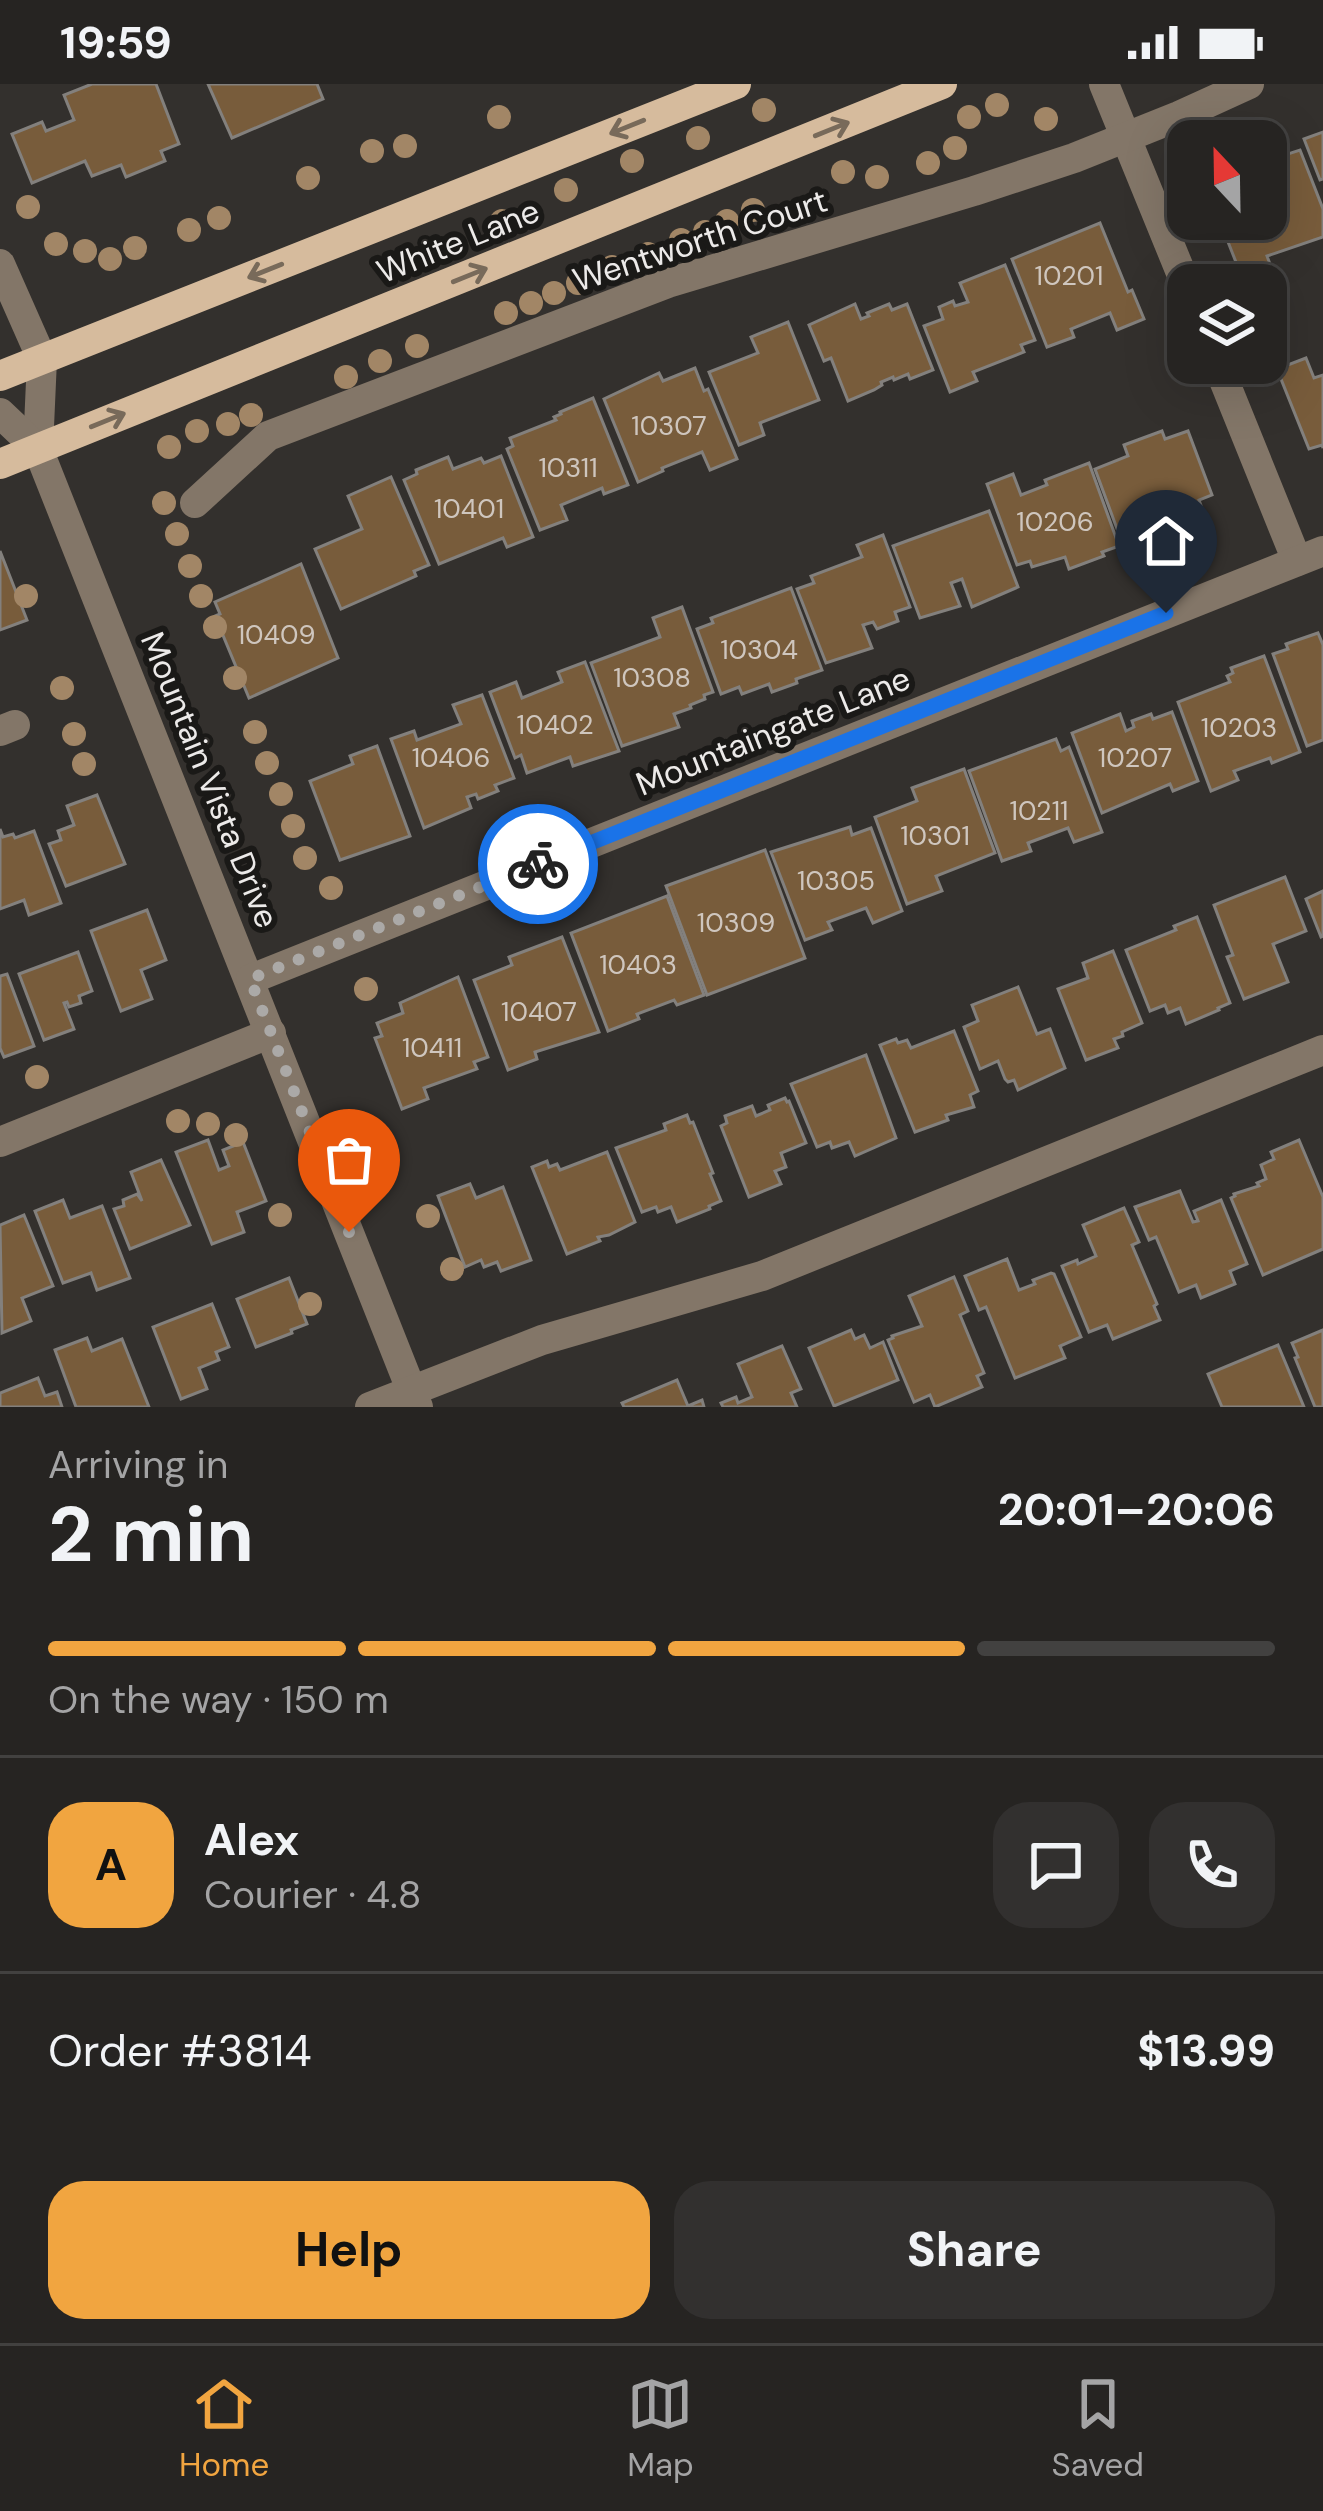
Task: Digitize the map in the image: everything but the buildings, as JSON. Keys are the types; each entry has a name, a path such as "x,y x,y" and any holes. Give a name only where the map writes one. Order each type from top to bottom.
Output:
{"main road":[{"name":"White Lane","path":"0,376 736,84"},
{"name":"White Lane","path":"0,464 942,84"}],"street":[{"path":"1104,84 1177,264"},
{"name":"Wentworth Court","path":"195,503 268,436 668,284 1074,158 1249,84"},
{"name":"Mountain Vista Drive","path":"0,264 42,359 38,449"},
{"path":"1227,384 1310,556"},
{"name":"Mountain Vista Drive","path":"0,412 38,449 415,1399"},
{"name":"Mountaingate Lane","path":"250,979 1310,556"},
{"path":"0,1142 271,1033"},
{"path":"370,1407 415,1399 542,1340 762,1276 1323,1050"}],"way so far":[{"path":"349,1232 250,979 538,864"}],"route":[{"path":"538,864 1166,613"}]}
